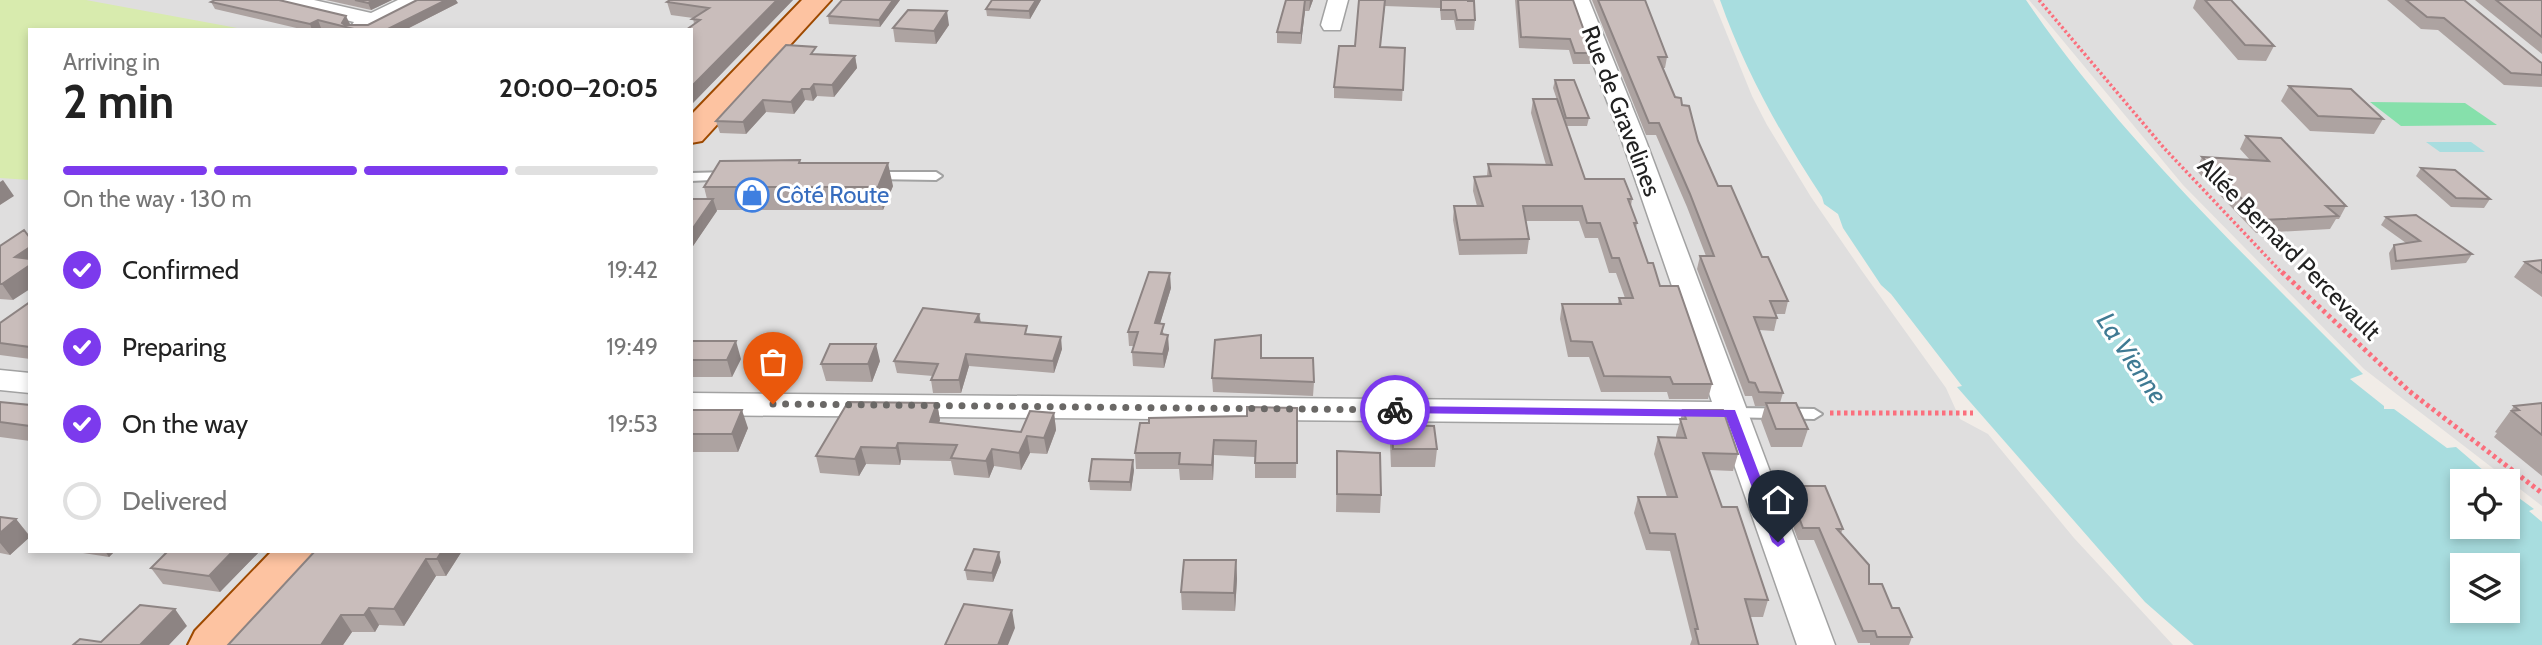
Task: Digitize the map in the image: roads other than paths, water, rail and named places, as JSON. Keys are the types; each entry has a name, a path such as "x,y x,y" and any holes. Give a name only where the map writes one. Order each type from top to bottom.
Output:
{"main road":[{"path":"693,132 817,0"},
{"path":"213,645 299,553"}],"street":[{"path":"286,0 374,20"},
{"path":"358,28 414,0"},
{"path":"1332,25 1338,0"},
{"name":"Rue de Gravelines","path":"1579,0 1664,223 1816,645"},
{"path":"0,380 28,383"},
{"path":"693,404 1731,413"}],"lane":[{"path":"693,177 744,176"},
{"path":"868,176 936,176"},
{"path":"1731,413 1814,414"}],"water":[{"name":"La Vienne","path":"1720,0 2026,0 2063,51 2143,148 2363,374 2350,379 2384,406 2384,409 2394,409 2447,448 2456,447 2482,469 2450,469 2450,539 2520,539 2520,499 2534,509 2529,511 2542,522 2542,645 2194,645 2145,602 1957,387 1962,386 1891,294 1881,285 1843,228 1838,214 1824,204 1765,102"},
{"path":"2426,142 2471,142 2485,152 2440,152"}],"place":[{"name":"Côté Route","path":"752,195"}]}
